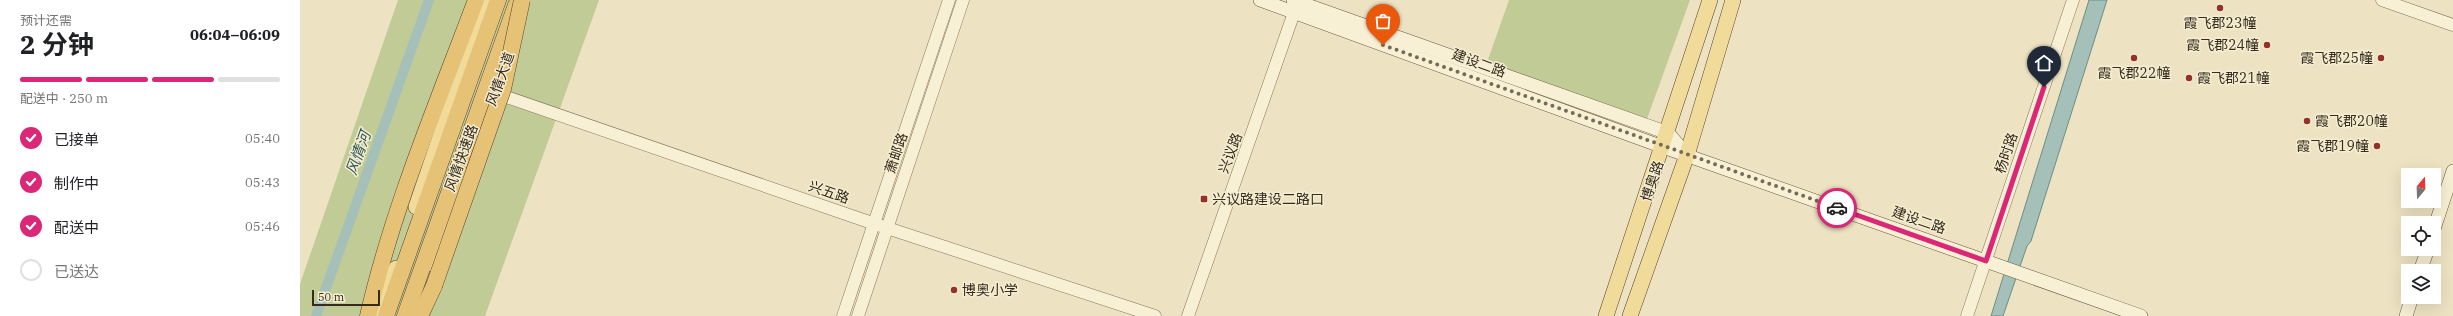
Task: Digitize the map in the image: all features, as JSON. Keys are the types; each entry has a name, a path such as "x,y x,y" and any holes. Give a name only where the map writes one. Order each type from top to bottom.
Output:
{"highway":[{"path":"368,316 378,269 417,155 476,0"},
{"name":"风情快速路","path":"386,316 498,0"},
{"name":"风情快速路","path":"405,316 517,0"},
{"path":"420,316 434,286 503,88 522,0"}],"main road":[{"path":"373,316 391,280 487,0"},
{"name":"风情大道","path":"412,316 528,0"},
{"name":"建设二路","path":"1260,0 1296,4 1668,133 1687,155"},
{"name":"博奥路","path":"1606,316 1668,133 1710,0"},
{"name":"博奥路","path":"1630,316 1687,155 1733,0"},
{"name":"建设二路","path":"1296,4 1663,147 2021,272 2140,316"},
{"path":"2438,216 2453,171"},
{"path":"2406,316 2410,304"}],"street":[{"path":"843,316 949,0"},
{"name":"萧邮路","path":"858,316 964,0"},
{"name":"杨时路","path":"1967,316 2073,0"},
{"path":"2382,0 2453,25"},
{"name":"兴议路","path":"1188,316 1296,4"},
{"name":"兴五路","path":"495,93 875,224 1155,316"}],"green space":[{"path":"398,0 599,0 485,316 300,316 300,284"},
{"path":"1509,0 1690,0 1643,130 1484,71"}],"water":[{"path":"2089,0 2107,0 2031,241 2027,246 2003,316 1991,316"}],"waterway":[{"name":"风情河","path":"316,316 429,0"}],"way so far":[{"path":"1383,45 1663,147 1837,208"}],"place":[{"name":"霞飞郡23幢","path":"2220,8"},
{"name":"霞飞郡24幢","path":"2267,45"},
{"name":"霞飞郡22幢","path":"2134,58"},
{"name":"霞飞郡25幢","path":"2381,58"},
{"name":"霞飞郡21幢","path":"2189,78"},
{"name":"霞飞郡20幢","path":"2307,121"},
{"name":"霞飞郡19幢","path":"2377,146"},
{"name":"兴议路建设二路口","path":"1204,199"},
{"name":"博奥小学","path":"954,290"}],"route":[{"path":"1837,208 1986,261 2044,87"}]}
